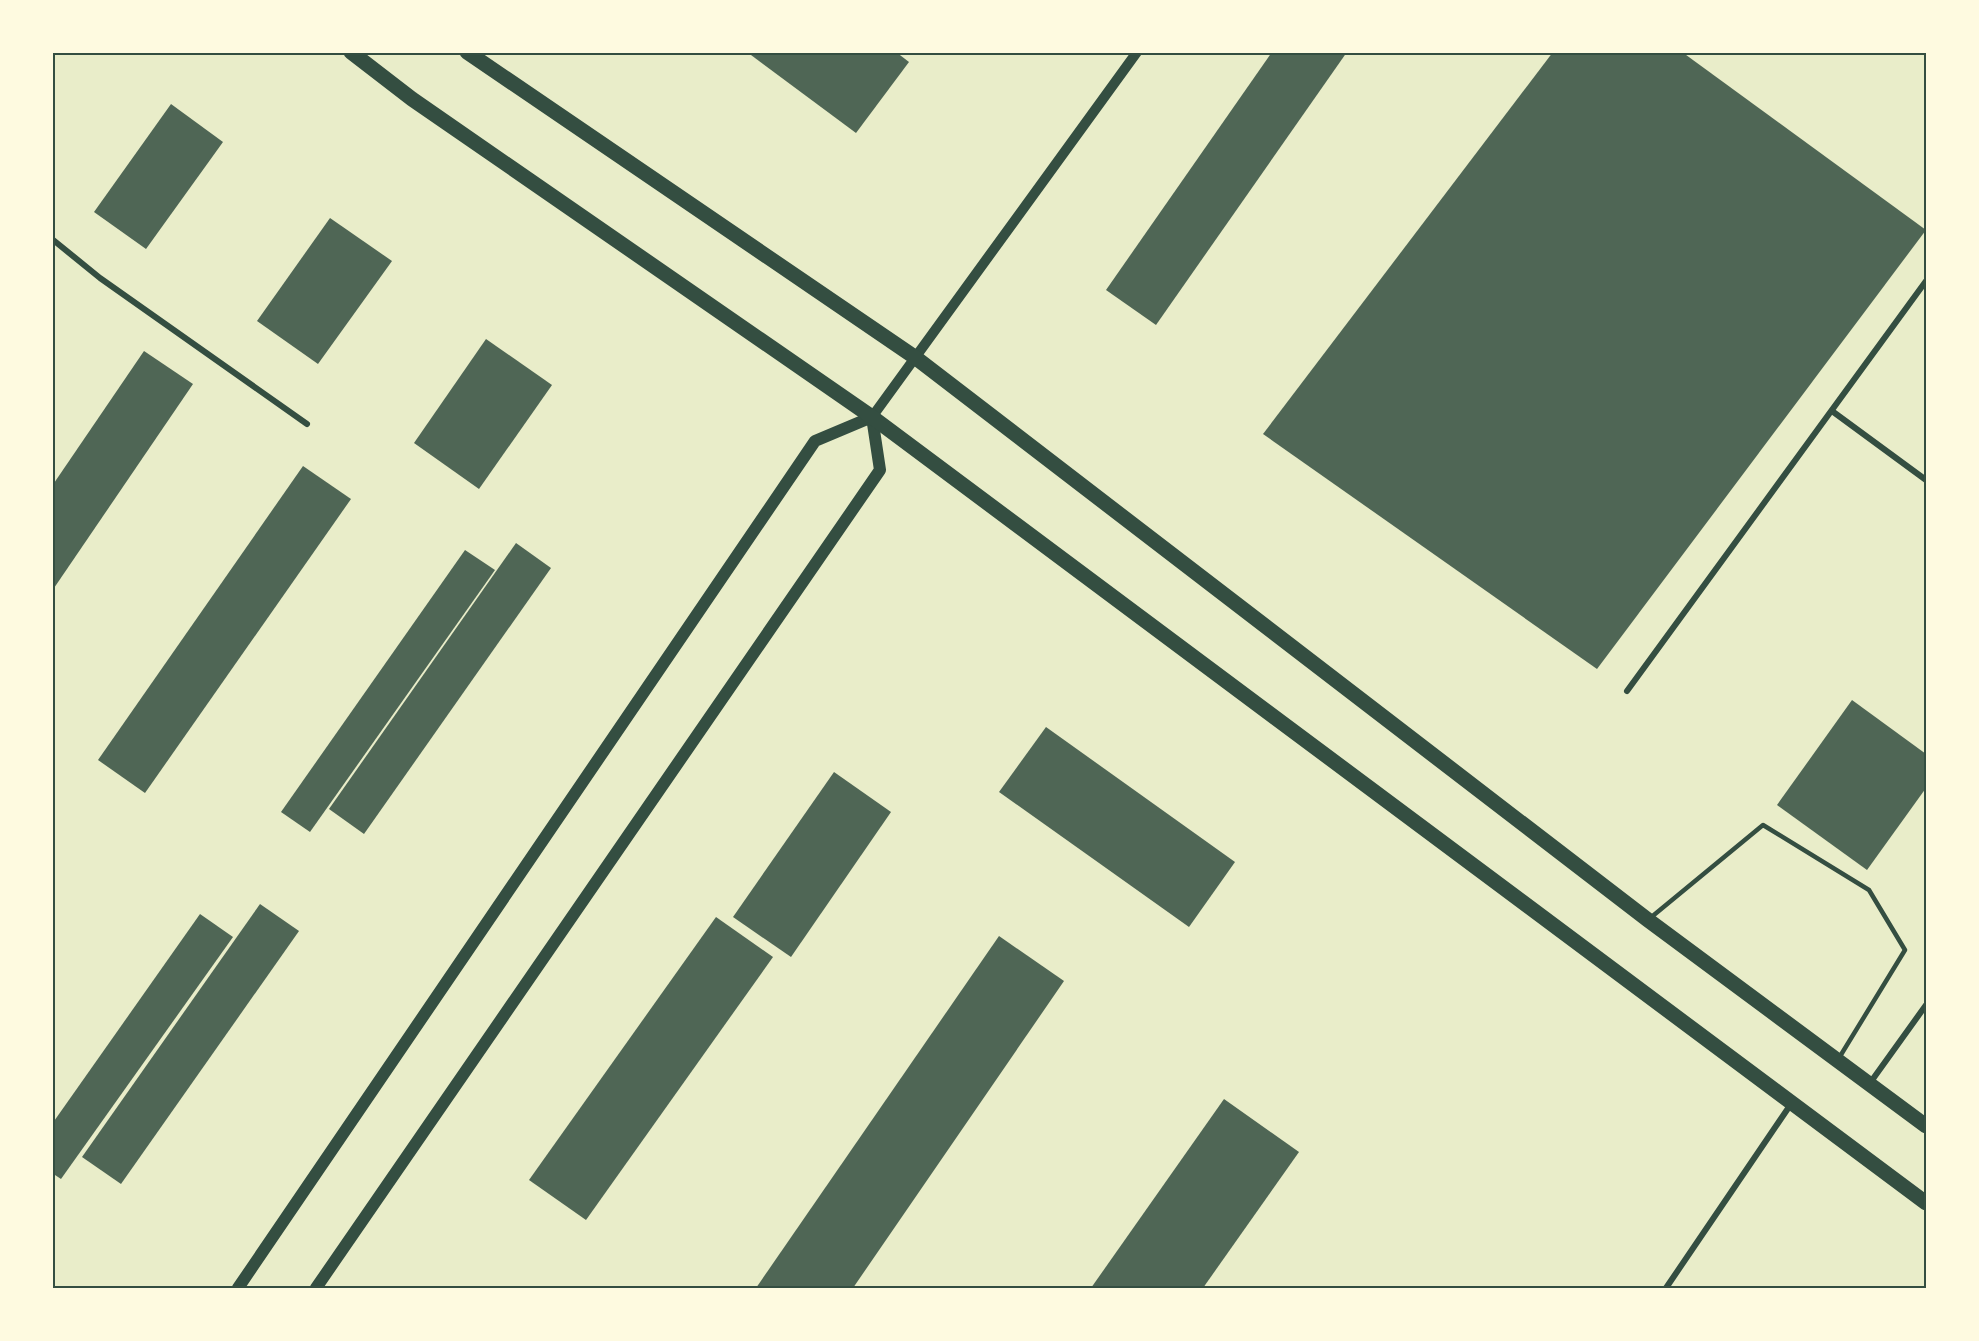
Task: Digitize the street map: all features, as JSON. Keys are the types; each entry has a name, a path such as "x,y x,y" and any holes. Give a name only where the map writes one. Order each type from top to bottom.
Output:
{"main road":[{"path":"351,52 412,99 872,417 1926,1203"},
{"path":"467,52 916,358 1648,920 1926,1126"},
{"path":"238,1288 815,441 872,417"},
{"path":"316,1288 880,470 872,417"}],"street":[{"path":"872,417 1137,52"},
{"path":"52,239 100,278 308,424"},
{"path":"1627,691 1926,281"},
{"path":"1832,411 1926,480"},
{"path":"1869,1084 1926,1005"},
{"path":"1666,1288 1792,1103"}],"lane":[{"path":"1648,920 1763,825 1869,890 1905,950 1838,1060"}],"building":[{"path":"747,52 896,52 909,62 856,133"},
{"path":"1272,52 1347,52 1156,325 1106,290"},
{"path":"1553,52 1682,52 1926,230 1597,669 1263,434"},
{"path":"171,104 223,142 146,249 94,212"},
{"path":"330,218 392,261 318,364 257,321"},
{"path":"486,339 552,385 479,489 414,443"},
{"path":"144,351 193,384 52,591 52,486"},
{"path":"303,466 351,499 145,793 98,760"},
{"path":"516,543 551,568 364,834 329,809"},
{"path":"465,550 495,570 310,832 281,812"},
{"path":"1852,700 1926,754 1926,788 1867,870 1777,805"},
{"path":"1046,727 1235,862 1189,927 999,792"},
{"path":"834,772 891,812 791,957 733,917"},
{"path":"260,904 299,931 121,1184 82,1157"},
{"path":"200,914 233,937 61,1179 52,1173 52,1124"},
{"path":"716,917 773,957 586,1220 529,1180"},
{"path":"999,936 1064,981 853,1288 756,1288"},
{"path":"1224,1099 1299,1152 1203,1288 1091,1288"}]}
